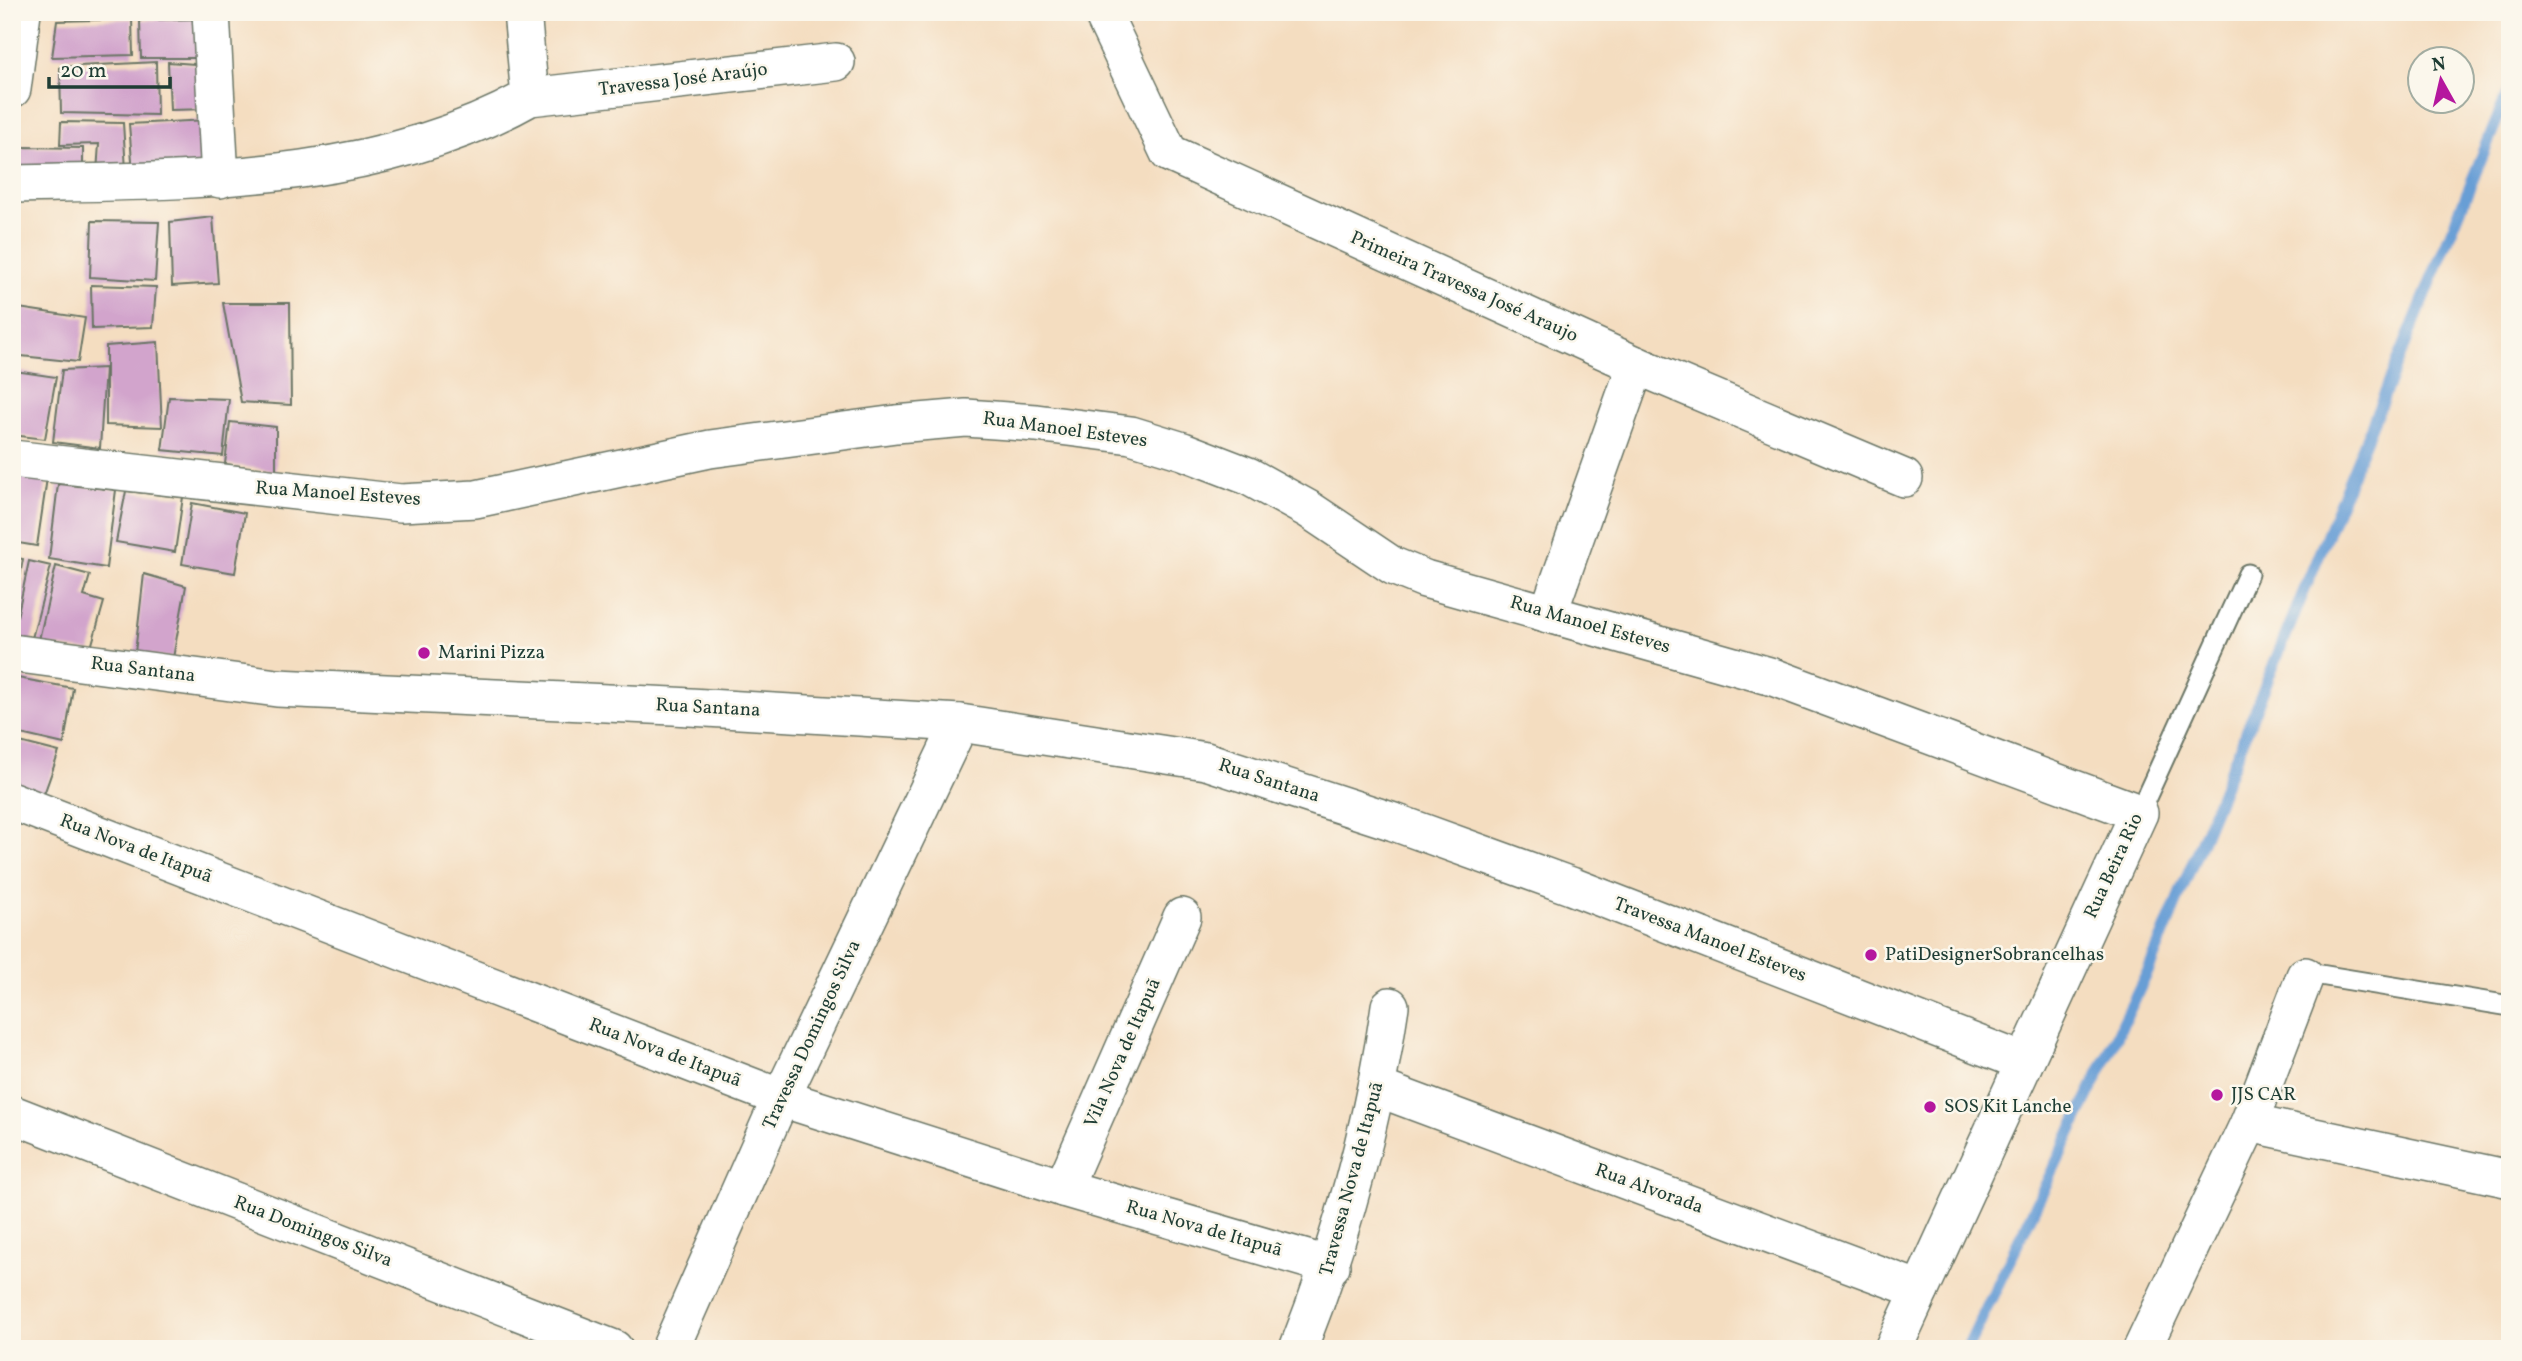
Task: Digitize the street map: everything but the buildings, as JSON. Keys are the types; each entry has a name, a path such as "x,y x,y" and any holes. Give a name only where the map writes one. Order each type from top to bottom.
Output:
{"street":[{"path":"12,89 22,12"},
{"path":"211,12 220,179"},
{"path":"12,184 220,179 373,157 488,121 530,97 522,12"},
{"name":"Primeira Travessa José Araujo","path":"1102,12 1169,153 1636,365 1904,478"},
{"name":"Travessa José Araújo","path":"530,97 835,62"},
{"path":"1548,614 1636,365"},
{"name":"Rua Manoel Esteves","path":"12,459 401,503 476,499 710,449 896,424 966,418 1131,435 1248,476 1393,566 1425,579 1773,677 2138,813"},
{"name":"Rua Santana","path":"12,653 277,688 673,706 960,723 1206,761 1394,822"},
{"name":"Travessa Domingos Silva","path":"670,1349 782,1098 960,723"},
{"name":"Rua Nova de Itapuã","path":"12,801 782,1098 1063,1188 1331,1266"},
{"name":"Rua Beira Rio","path":"1893,1349 2138,813"},
{"name":"Travessa Manoel Esteves","path":"1394,822 1571,886 2024,1062"},
{"name":"Vila Nova de Itapuã","path":"1063,1188 1182,918"},
{"path":"2142,1349 2249,1123 2305,976"},
{"name":"Travessa Nova de Itapuã","path":"1298,1349 1331,1266 1378,1088 1390,1006"},
{"name":"Rua Alvorada","path":"1378,1088 1920,1290"},
{"name":"Rua Domingos Silva","path":"12,1114 614,1349"},
{"path":"2249,1123 2510,1179"}],"lane":[{"name":"Rua Beira Rio","path":"2138,813 2248,574"},
{"path":"2305,976 2314,974 2510,1006"}],"waterway":[{"path":"1967,1349 2150,967 2510,88"}],"place":[{"name":"Marini Pizza","path":"424,653"},
{"name":"PatiDesignerSobrancelhas","path":"1871,955"},
{"name":"JJS CAR","path":"2217,1095"},
{"name":"SOS Kit Lanche","path":"1930,1107"}]}
